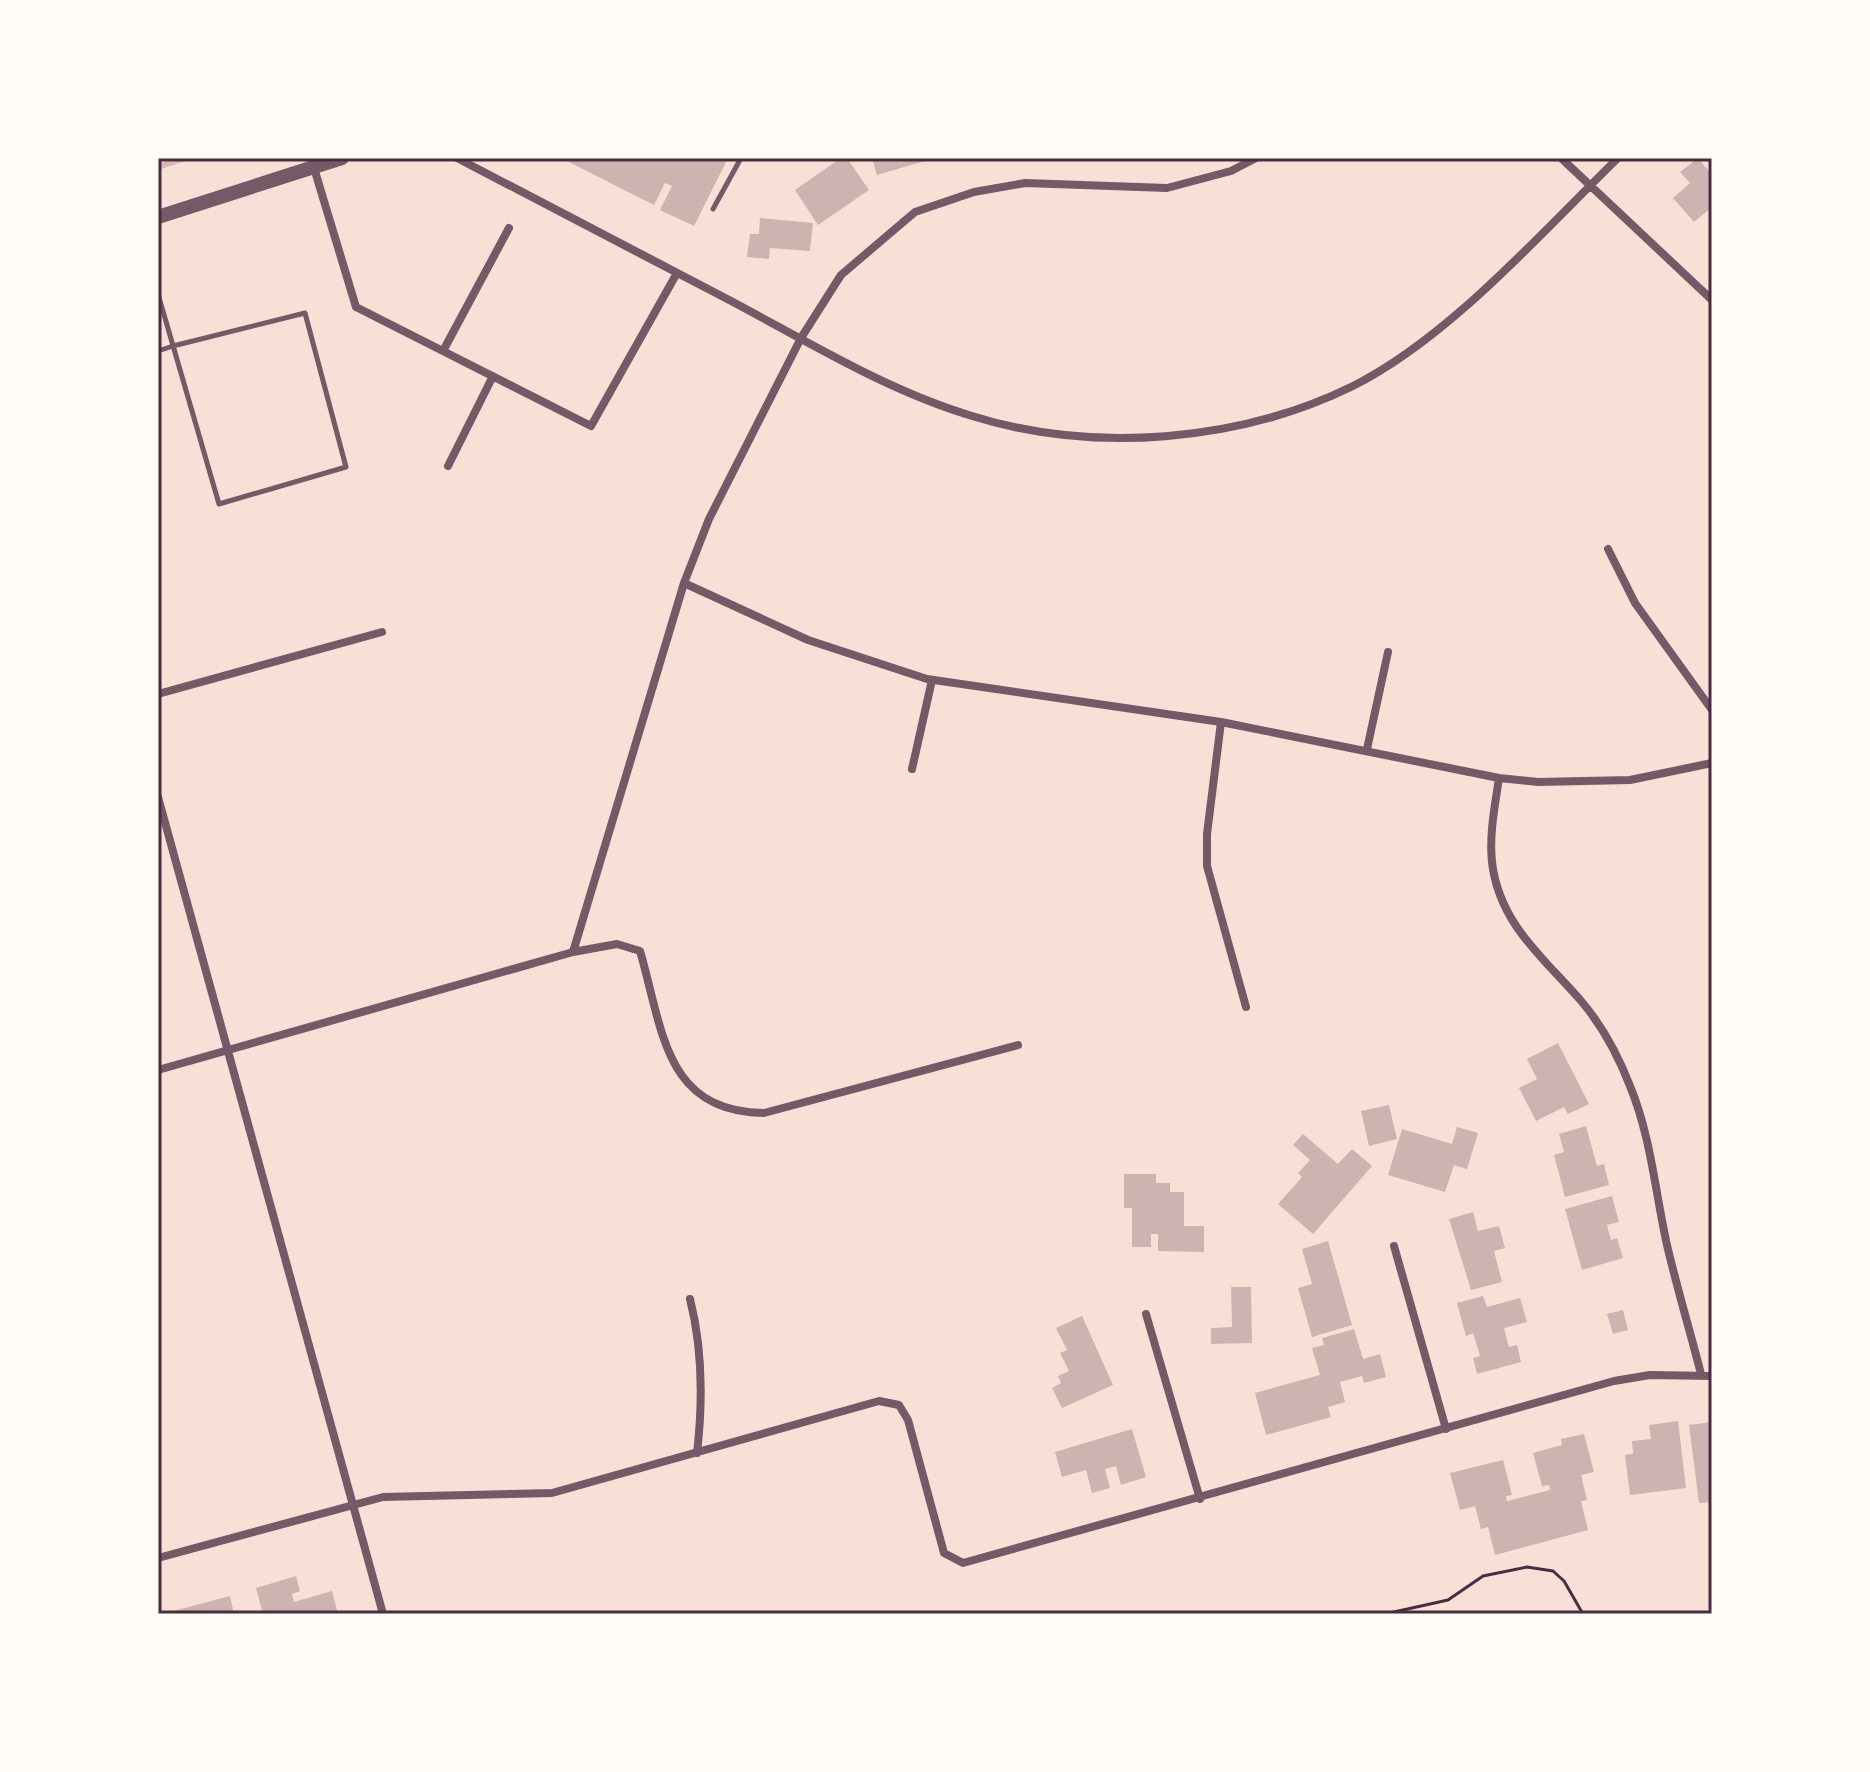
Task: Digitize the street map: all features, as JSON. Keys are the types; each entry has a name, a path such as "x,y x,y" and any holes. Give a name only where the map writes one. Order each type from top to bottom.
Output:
{"street":[{"path":"158,217 342,158"},
{"path":"457,158 882,379 972,417 1058,433 1172,436 1252,424 1354,386 1447,324 1618,158"},
{"path":"573,952 684,583 709,519 801,338 841,275 915,212 974,192 1025,183 1167,188 1231,171 1256,158"},
{"path":"1561,158 1712,300"},
{"path":"314,168 356,307 591,426 677,273"},
{"path":"443,351 509,228"},
{"path":"448,466 493,376"},
{"path":"1608,549 1635,603 1712,710"},
{"path":"684,583 808,640 932,680 1221,722 1499,778 1538,782 1630,780 1712,763"},
{"path":"158,694 382,632"},
{"path":"1367,749 1388,652"},
{"path":"912,769 932,680"},
{"path":"1221,722 1207,834 1207,866 1246,1007"},
{"path":"1499,778 1493,816 1492,863 1506,912 1530,948 1582,1003 1610,1041 1631,1087 1649,1147 1667,1244 1701,1374"},
{"path":"158,797 383,1614"},
{"path":"158,1070 573,952 617,944 640,951 682,1081 704,1099 735,1113 764,1113 1018,1045"},
{"path":"1394,1246 1446,1429"},
{"path":"690,1299 699,1333 702,1380 697,1453"},
{"path":"1146,1314 1200,1499"},
{"path":"158,1558 383,1497 520,1497 552,1493 879,1401 899,1405 908,1420 944,1553 963,1563 1614,1381 1650,1375 1712,1376"}],"lane":[{"path":"713,209 741,158"},
{"path":"158,294 173,346 219,504 346,467 305,313 173,346 158,351"},
{"path":"928,1614 934,1614"}],"path":[{"path":"1385,1614 1448,1600 1483,1576 1527,1567 1553,1571 1564,1581 1583,1614"}],"building":[{"path":"561,158 717,158 726,162 694,226 660,210 672,186 665,183 654,205"},
{"path":"841,158 847,158 869,190 818,225 795,190"},
{"path":"872,158 932,158 932,159 877,175"},
{"path":"1698,158 1712,175 1712,207 1694,222 1673,198 1690,183 1680,172"},
{"path":"760,218 813,223 810,251 770,248 769,259 747,257 750,234 759,234"},
{"path":"1558,1043 1589,1104 1568,1114 1564,1107 1536,1121 1519,1088 1537,1079 1527,1059"},
{"path":"1389,1105 1397,1139 1369,1146 1361,1111"},
{"path":"1586,1126 1597,1166 1604,1164 1609,1185 1565,1197 1554,1155 1564,1152 1559,1134"},
{"path":"1457,1127 1478,1133 1467,1169 1454,1165 1445,1192 1388,1175 1402,1129 1452,1144"},
{"path":"1303,1134 1338,1164 1352,1149 1372,1166 1313,1234 1278,1204 1302,1177 1298,1173 1310,1160 1293,1145"},
{"path":"1124,1174 1156,1174 1156,1183 1170,1183 1170,1192 1184,1192 1184,1226 1204,1226 1204,1252 1158,1251 1158,1234 1151,1234 1151,1247 1132,1247 1132,1208 1124,1208"},
{"path":"1612,1196 1619,1222 1607,1225 1611,1240 1617,1238 1623,1258 1582,1270 1565,1209"},
{"path":"1473,1212 1478,1231 1499,1226 1505,1248 1494,1251 1502,1282 1471,1290 1449,1219"},
{"path":"1328,1241 1352,1325 1312,1337 1298,1288 1312,1284 1302,1249"},
{"path":"1231,1287 1251,1287 1252,1343 1211,1344 1211,1328 1232,1327"},
{"path":"1483,1296 1487,1307 1520,1298 1527,1322 1504,1328 1509,1347 1517,1345 1521,1362 1477,1374 1473,1358 1480,1356 1473,1333 1466,1336 1457,1303"},
{"path":"1623,1310 1628,1330 1613,1334 1607,1314"},
{"path":"1082,1316 1113,1385 1062,1408 1052,1388 1061,1383 1058,1376 1069,1371 1060,1353 1067,1350 1056,1328"},
{"path":"1354,1329 1363,1359 1380,1354 1386,1377 1364,1383 1362,1376 1340,1382 1345,1402 1328,1407 1331,1417 1266,1435 1255,1393 1320,1375 1312,1348 1324,1345 1322,1338"},
{"path":"1678,1421 1686,1488 1630,1495 1625,1455 1633,1454 1632,1441 1651,1439 1649,1425"},
{"path":"1712,1422 1712,1502 1699,1503 1689,1425"},
{"path":"1132,1429 1146,1477 1121,1485 1116,1466 1105,1469 1110,1488 1092,1493 1086,1470 1062,1477 1055,1452"},
{"path":"1584,1434 1594,1472 1581,1475 1587,1500 1581,1501 1588,1530 1495,1555 1488,1527 1481,1529 1475,1506 1460,1510 1450,1473 1503,1460 1512,1495 1506,1496 1507,1501 1550,1490 1549,1485 1542,1486 1533,1453 1562,1445 1561,1439"},
{"path":"296,1576 300,1591 292,1594 294,1602 332,1591 338,1614 263,1614 256,1588"},
{"path":"230,1596 234,1614 166,1614 166,1613"}],"waterway":[{"path":"158,167 185,158"}]}
